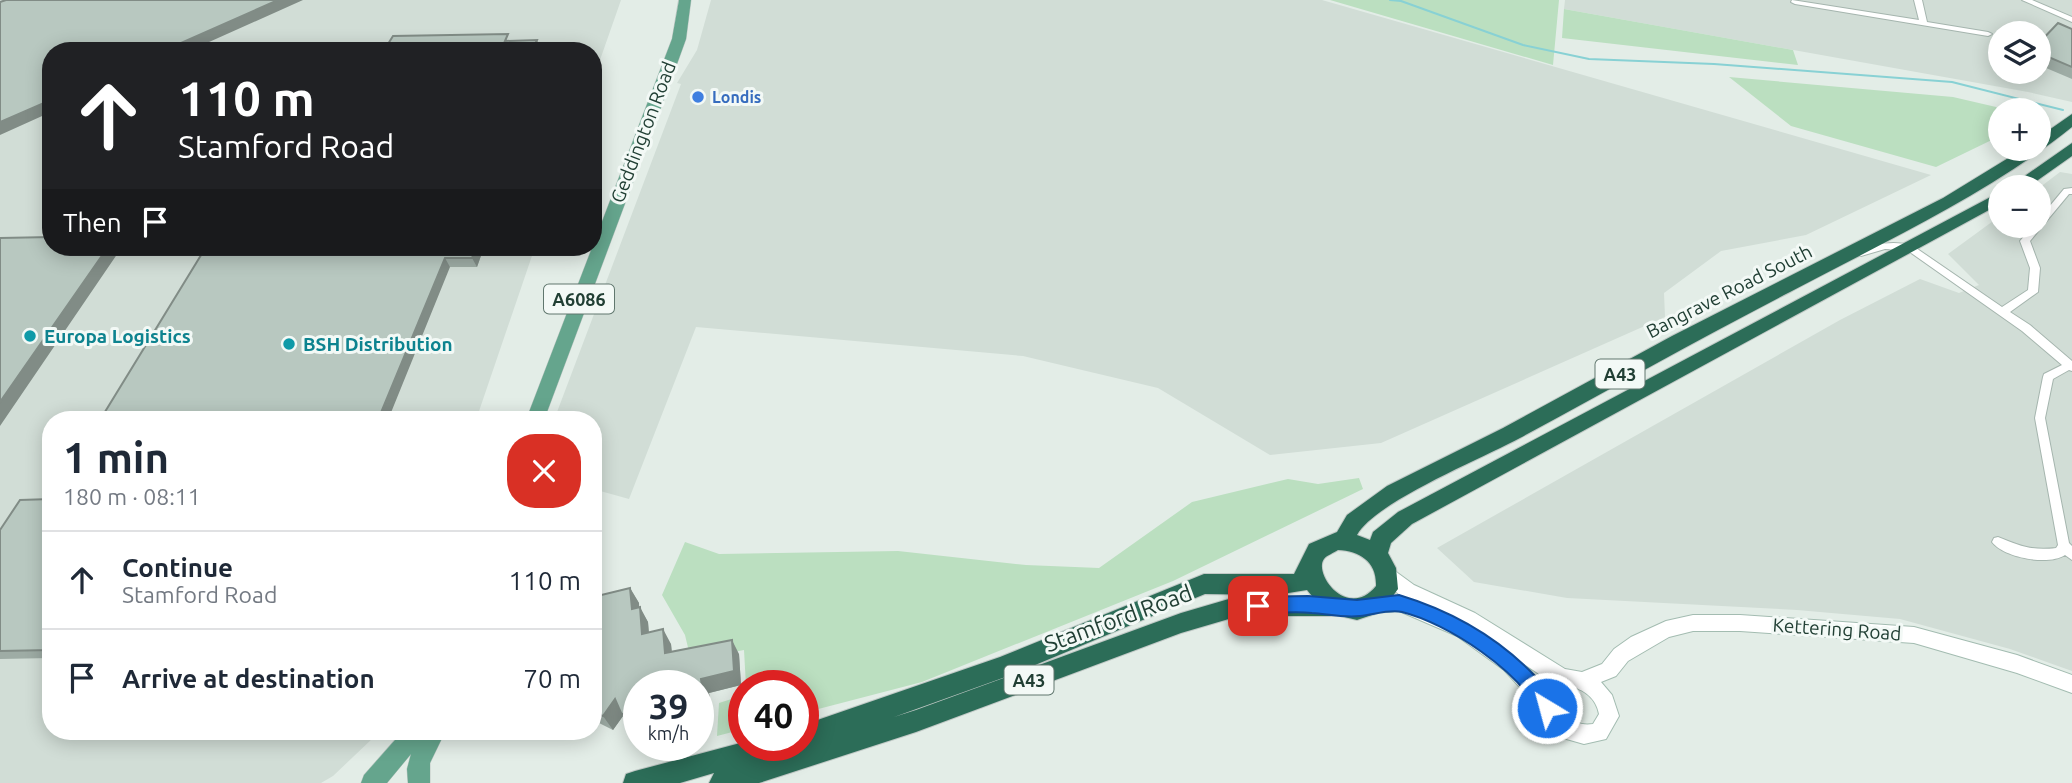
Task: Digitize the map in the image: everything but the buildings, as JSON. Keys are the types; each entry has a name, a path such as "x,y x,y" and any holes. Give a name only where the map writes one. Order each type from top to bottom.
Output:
{"highway":[{"path":"2051,136 2072,119"},
{"path":"2034,175 2072,148"},
{"name":"Bangrave Road South","path":"1343,541 1354,521 1394,492 1510,434 1679,341 1910,222 2016,161"},
{"name":"A43","path":"1340,606 1357,608 1373,605 1384,595 1381,538 1405,519 1988,204"},
{"path":"1343,541 1358,543 1382,565"},
{"name":"A43","path":"1310,570 1317,551 1329,543 1343,541"},
{"path":"1310,570 1319,591 1340,606"},
{"name":"Stamford Road","path":"819,731 1003,667 1204,584 1238,582 1278,587 1300,583 1310,570"},
{"name":"Stamford Road","path":"721,783 915,721 1181,623 1238,606 1340,606"},
{"path":"635,783 728,758"}],"main road":[{"name":"Geddington Road","path":"602,244 679,39 685,0"},
{"name":"Geddington Road","path":"538,411 597,256"},
{"path":"372,783 409,740"},
{"path":"419,783 420,756 429,740"}],"street":[{"path":"1856,0 1859,12"},
{"path":"1918,0 1924,23"},
{"path":"2026,0 2072,20"},
{"path":"1794,2 1988,34"},
{"path":"2051,210 2067,191 2072,191"},
{"path":"1910,222 1904,231 1910,248"},
{"path":"2003,311 2033,292 2035,268 2025,241 2027,238"},
{"path":"1837,260 1886,244 1899,244 1910,248 2003,311 2071,366 2048,377 2040,418 2068,550 2038,557 2010,549 1998,542"},
{"path":"1373,605 1399,603 1424,611 1464,630 1511,664 1546,701 1556,722 1570,732 1586,735 1600,732 1604,728 1609,716 1606,702 1609,670 1583,680 1562,678 1469,619 1408,591 1382,565"},
{"name":"Kettering Road","path":"1609,670 1621,655 1666,629 1693,623 1740,623 1914,635 2017,664 2072,684"},
{"path":"1546,701 1547,688 1562,678"},
{"path":"1583,680 1597,690 1606,702"}],"shaded area":[{"path":"0,0 621,0 602,54 602,42 42,42 42,256 532,256 479,411 42,411 42,740 371,740 333,776 321,783 0,783"},
{"path":"711,0 1322,0 1931,175 1806,235 1721,251 1664,293 1665,317 1381,443 1270,455 1158,388 1023,356 696,327 629,499 602,492 602,411 557,411 681,84 677,83 697,50"},
{"path":"1565,0 2072,0 2072,102 1564,9"},
{"path":"2060,172 2072,174 2072,671 2010,649 1900,619 1797,610 1567,598 1474,582 1437,548 1840,320 1920,279 1959,293 1979,285 1948,254 1988,225 1988,238 2051,238 2051,179"}],"green space":[{"path":"1330,0 1559,0 1553,65"},
{"path":"1564,9 1793,50 1798,65 1562,38"},
{"path":"1729,77 1953,97 1988,105 1988,142 1936,167 1791,126"},
{"path":"1359,478 1363,489 1173,581 922,682 819,709 819,670 745,670 744,650 691,660 685,635 662,595 685,542 719,554 898,551 1026,565 1099,568 1192,502 1288,479 1318,484"},
{"path":"728,700 728,733 717,736 719,703"}],"waterway":[{"path":"1390,0 1401,1 1523,45 1589,59 1714,64 1952,82 2063,110"}],"place":[{"name":"Londis","path":"698,97"},
{"name":"Europa Logistics","path":"30,336"},
{"name":"BSH Distribution","path":"289,344"}],"route":[{"path":"1258,606 1308,604 1366,608 1399,603 1424,611 1480,639 1511,664 1546,701 1547,708"}]}
